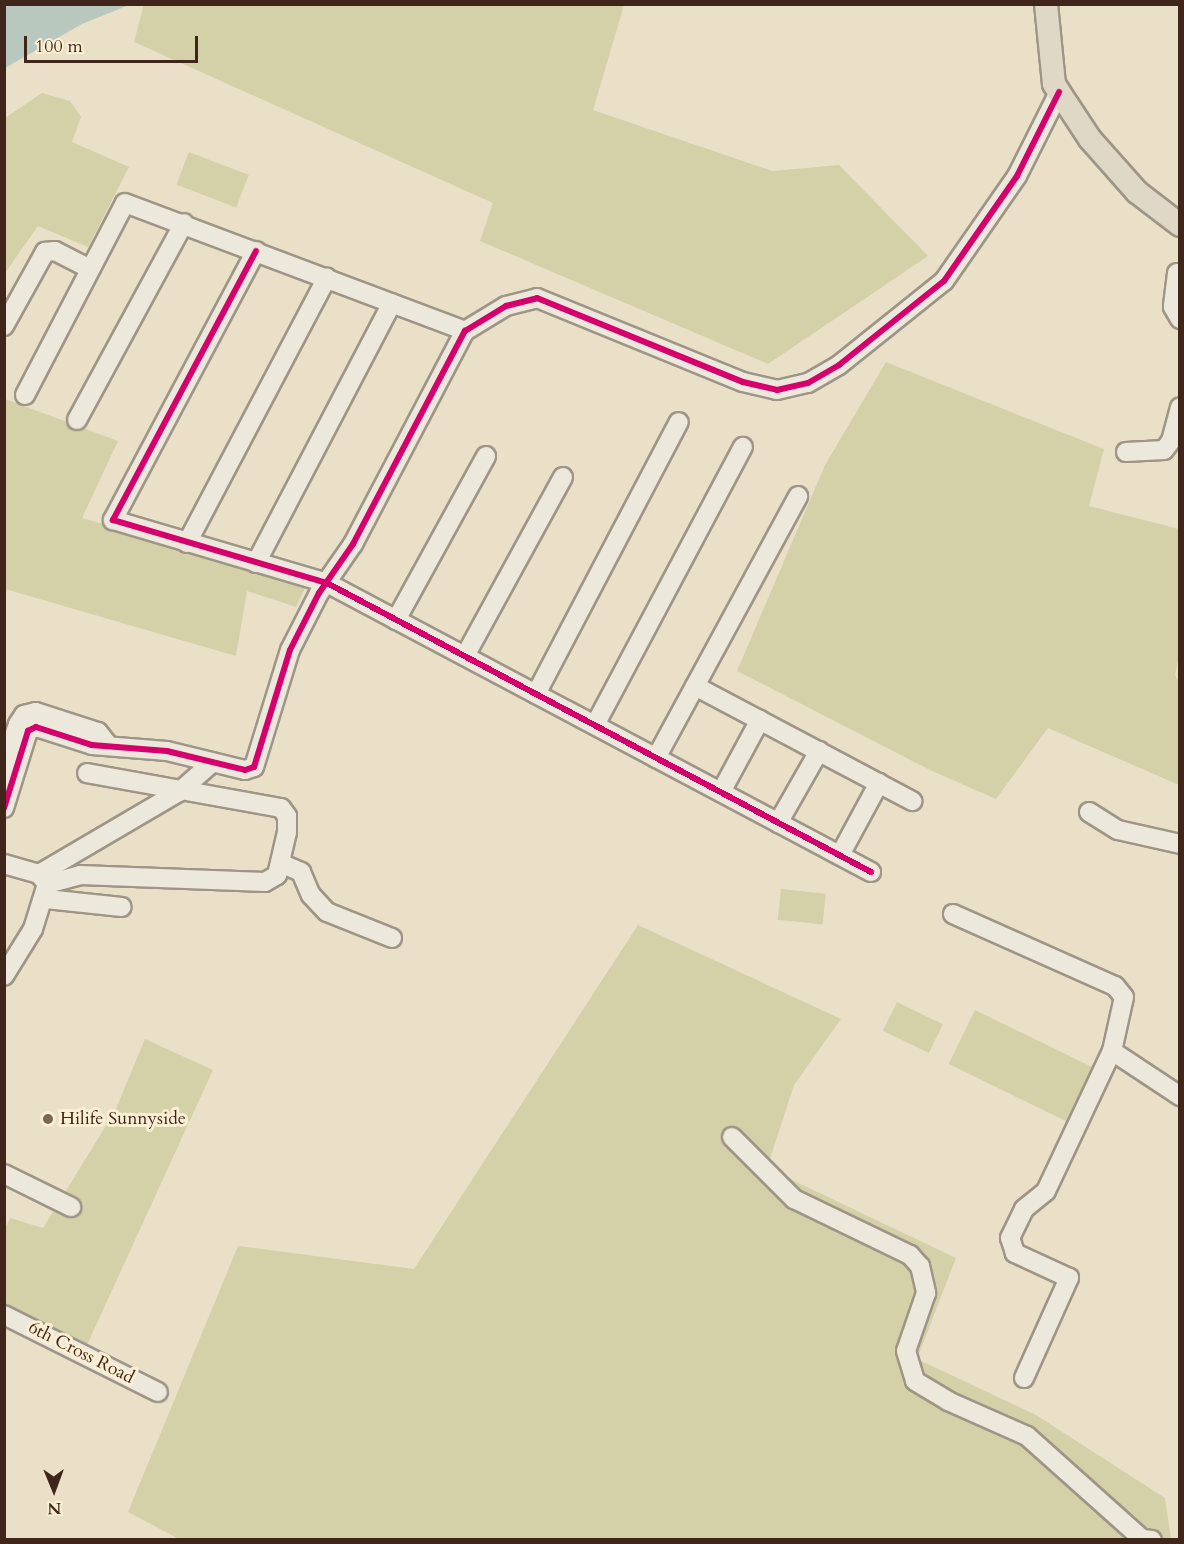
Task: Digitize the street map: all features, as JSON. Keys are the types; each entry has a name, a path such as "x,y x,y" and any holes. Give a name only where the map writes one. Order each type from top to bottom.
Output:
{"main road":[{"path":"1046,4 1054,84 1090,139 1137,192 1179,225"},
{"path":"1050,31 1054,4"}],"street":[{"path":"4,808 28,731 36,727 92,745 167,751 245,770 254,767 290,650 327,583 353,543 465,331 506,306 537,298 743,382 777,390 808,382 839,365 944,281 1017,176 1059,92"},
{"path":"26,395 125,203 184,223 465,331"},
{"path":"77,420 184,223"},
{"path":"4,326 45,252 54,250 90,269"},
{"path":"256,251 112,518 116,523 327,583 871,872"},
{"path":"1177,273 1173,307 1179,319"},
{"path":"187,543 327,278"},
{"path":"256,563 392,303"},
{"path":"1126,452 1164,450 1179,410"},
{"path":"536,694 680,422"},
{"path":"595,725 743,447"},
{"path":"396,620 486,456"},
{"path":"465,656 563,477"},
{"path":"656,758 798,496"},
{"path":"695,686 912,801"},
{"path":"4,765 18,724 24,715 36,712 98,732 108,745"},
{"path":"721,792 760,720"},
{"path":"778,823 819,751"},
{"path":"4,976 33,929 44,886 178,792 213,762"},
{"path":"44,886 80,875 265,882 273,880 280,863 287,816 281,808 178,792 87,773"},
{"path":"840,855 879,783"},
{"path":"1089,812 1118,830 1179,844"},
{"path":"280,863 300,872 311,896 327,912 392,938"},
{"path":"4,864 44,886 122,906"},
{"path":"953,914 1115,986 1124,998 1112,1051 1046,1191 1024,1209 1010,1238 1016,1253 1069,1278 1024,1378"},
{"path":"1112,1051 1179,1096"},
{"path":"732,1137 794,1199 910,1255 920,1266 926,1293 906,1351 915,1381 948,1401 1027,1436 1142,1539 1152,1539"},
{"path":"4,1174 71,1207"},
{"name":"6th Cross Road","path":"4,1315 158,1392"}],"shaded area":[{"path":"5,4 129,5 82,24 5,68"},
{"path":"144,4 624,5 593,110 772,171 839,165 928,256 768,364 480,241 493,203 134,42"},
{"path":"42,93 70,101 81,117 72,142 129,167 88,247 38,226 5,273 5,118"},
{"path":"189,152 249,175 236,208 176,185"},
{"path":"886,362 1104,449 1089,506 1179,529 1180,650 1175,675 1180,683 1179,785 1048,728 996,799 930,770 737,671 825,465"},
{"path":"5,399 118,441 82,518 308,582 296,607 247,591 236,656 5,589"},
{"path":"781,889 826,894 823,925 778,920"},
{"path":"638,925 841,1019 794,1085 767,1168 956,1258 917,1359 1036,1415 1165,1498 1171,1539 181,1540 128,1512 238,1246 414,1269"},
{"path":"897,1002 943,1024 929,1053 883,1031"},
{"path":"975,1010 1097,1070 1071,1124 949,1064"},
{"path":"145,1039 213,1070 86,1347 5,1305 5,1229 10,1218 43,1228 115,1111"}],"cycle path":[{"path":"4,808 28,731 36,727 92,745 167,751 245,770 254,767 290,650 319,593 353,544 465,331 506,306 537,298 743,382 777,390 808,383 839,365 944,281 1017,176 1059,92"},
{"path":"256,251 113,520 327,583 871,872"}],"place":[{"name":"Hilife Sunnyside","path":"48,1119"}]}
